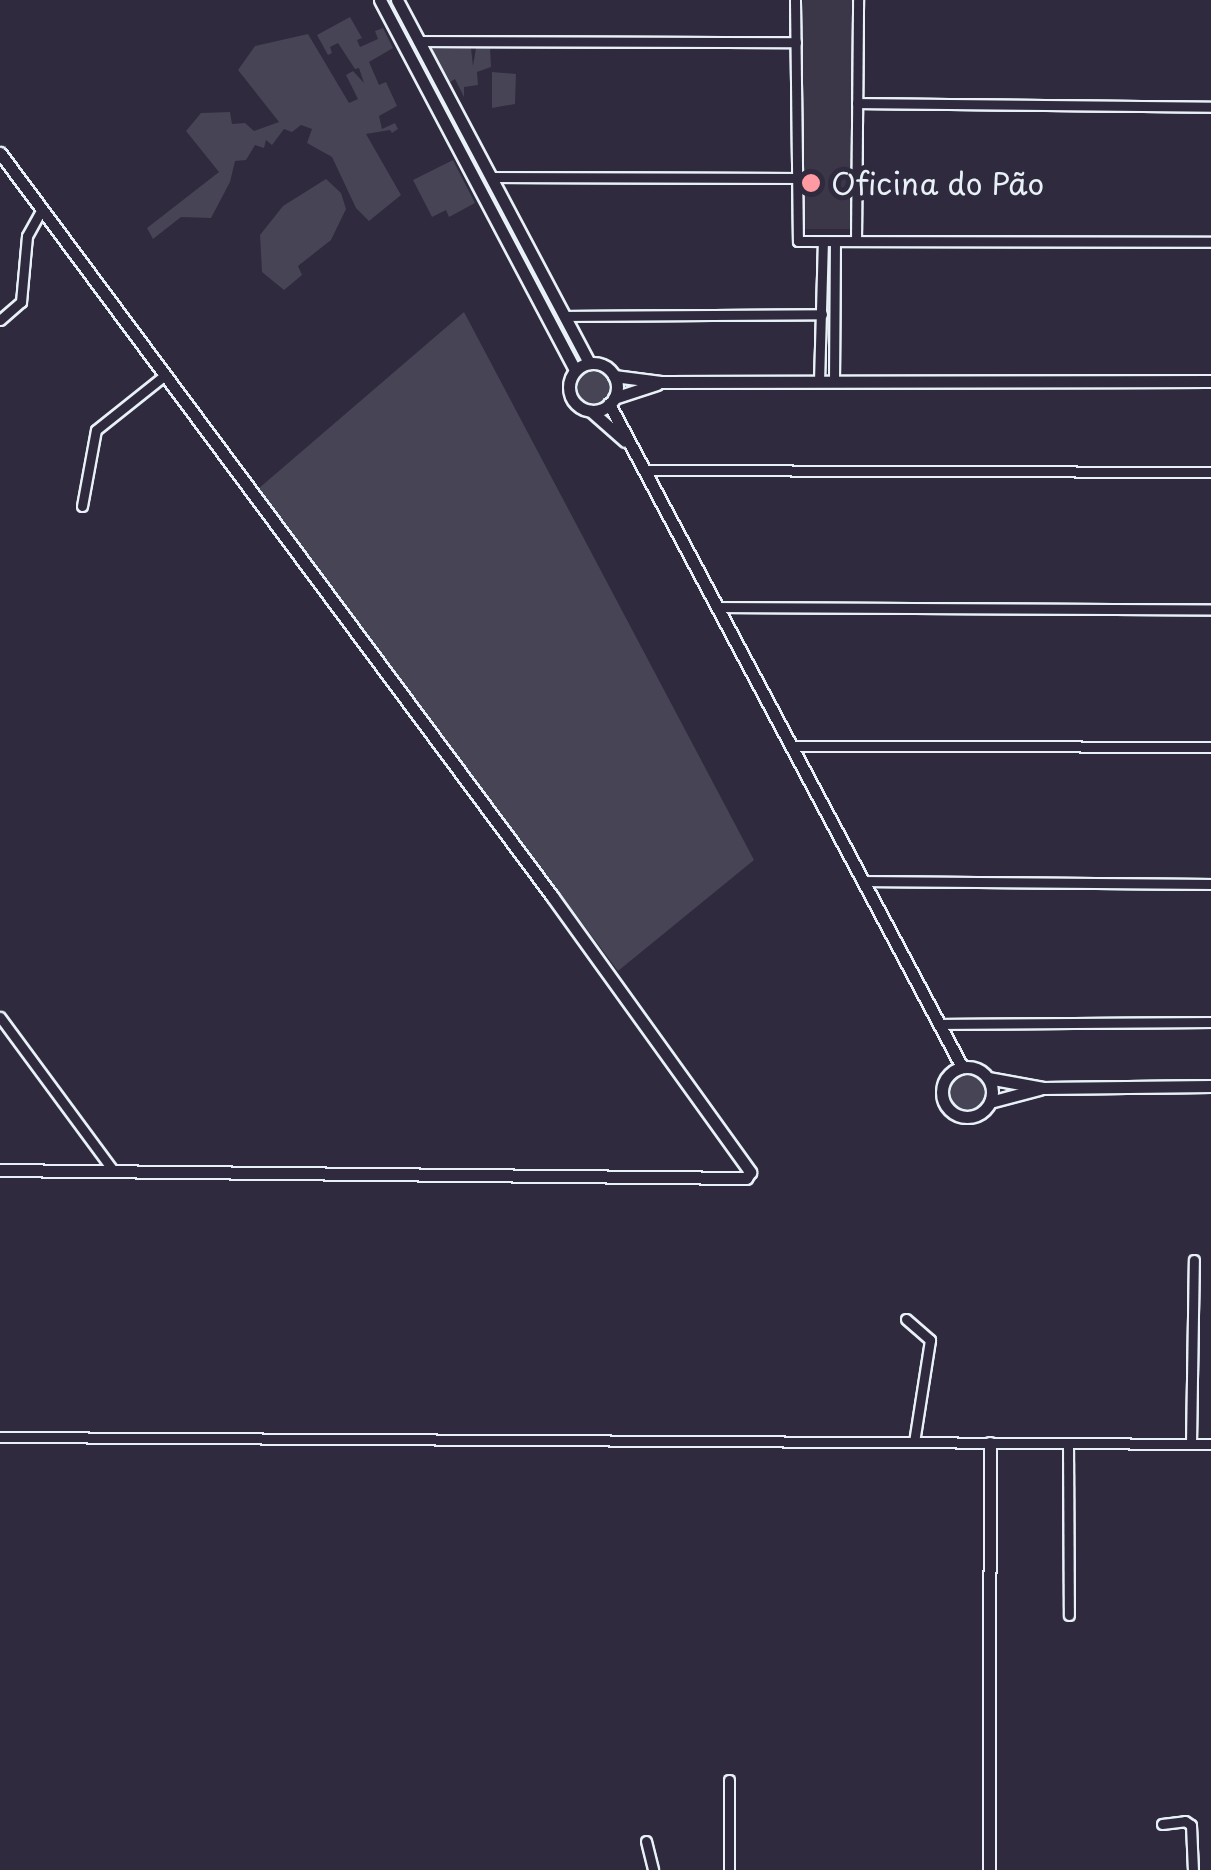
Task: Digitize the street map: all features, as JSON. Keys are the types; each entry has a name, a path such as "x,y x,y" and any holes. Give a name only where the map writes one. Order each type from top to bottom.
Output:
{"street":[{"path":"380,0 418,50 494,182 589,363"},
{"path":"397,0 483,195 575,370"},
{"path":"795,0 797,240 1211,242"},
{"path":"856,241 858,0"},
{"path":"418,50 796,42"},
{"path":"857,103 1211,106"},
{"path":"0,153 552,896 750,1172 746,1178 0,1170"},
{"path":"483,195 494,182 797,178"},
{"path":"0,320 21,302 27,236 42,209"},
{"path":"819,382 822,242"},
{"path":"834,382 835,242"},
{"path":"564,316 822,314"},
{"path":"629,444 572,400 568,384 575,370 589,363 604,365 614,376 662,382 1211,381"},
{"path":"82,506 96,430 164,376"},
{"path":"614,376 612,401 629,444 962,1067"},
{"path":"591,411 662,382"},
{"path":"645,470 1211,472"},
{"path":"718,608 1211,610"},
{"path":"792,746 1211,746"},
{"path":"863,881 1211,884"},
{"path":"0,1017 113,1170"},
{"path":"938,1024 1211,1022"},
{"path":"1043,1088 990,1102 979,1114 964,1117 945,1104 944,1082 962,1067 976,1068 988,1078 1043,1088 1211,1086"},
{"path":"988,1078 990,1102"},
{"path":"1191,1443 1194,1260"},
{"path":"906,1320 930,1340 914,1442"},
{"path":"0,1437 1211,1444"},
{"path":"989,1870 990,1442"},
{"path":"1068,1443 1069,1615"},
{"path":"729,1780 729,1870"},
{"path":"1162,1824 1184,1821 1192,1826 1192,1870"},
{"path":"646,1841 653,1870"}],"shaded area":[{"path":"803,0 852,0 852,229 803,229"},
{"path":"350,17 362,38 357,40 360,47 378,39 375,31 383,28 393,48 369,62 379,85 386,82 397,106 379,116 382,129 395,123 398,129 392,133 390,130 366,134 401,195 369,221 356,208 332,157 307,143 312,129 301,125 292,132 284,129 272,145 266,140 264,148 255,145 246,160 235,161 230,182 211,218 181,217 153,239 147,228 219,172 186,131 201,113 230,112 232,124 245,123 254,131 279,122 238,70 255,46 308,34 349,103 358,99 346,75 353,71 364,83 359,68 355,69 338,43 330,47 332,53 328,55 317,35"},
{"path":"431,47 471,48 473,66 476,48 490,47 491,67 477,72 478,85 464,87 464,97 455,79 449,83"},
{"path":"422,59 489,185 485,188 418,61"},
{"path":"492,72 516,74 515,104 492,108"},
{"path":"453,160 475,203 449,217 446,210 432,217 413,180"},
{"path":"326,179 341,193 346,209 331,240 298,266 302,275 284,290 262,272 260,235 283,206"},
{"path":"493,195 581,360 576,362 489,197"},
{"path":"464,312 754,860 618,971 258,489"},
{"path":"593,368 606,374 612,387 606,400 593,406 580,400 574,387 580,374"},
{"path":"967,1072 981,1078 987,1092 981,1106 967,1112 953,1106 947,1092 953,1078"}],"place":[{"name":"Oficina do Pão","path":"811,183"}]}
